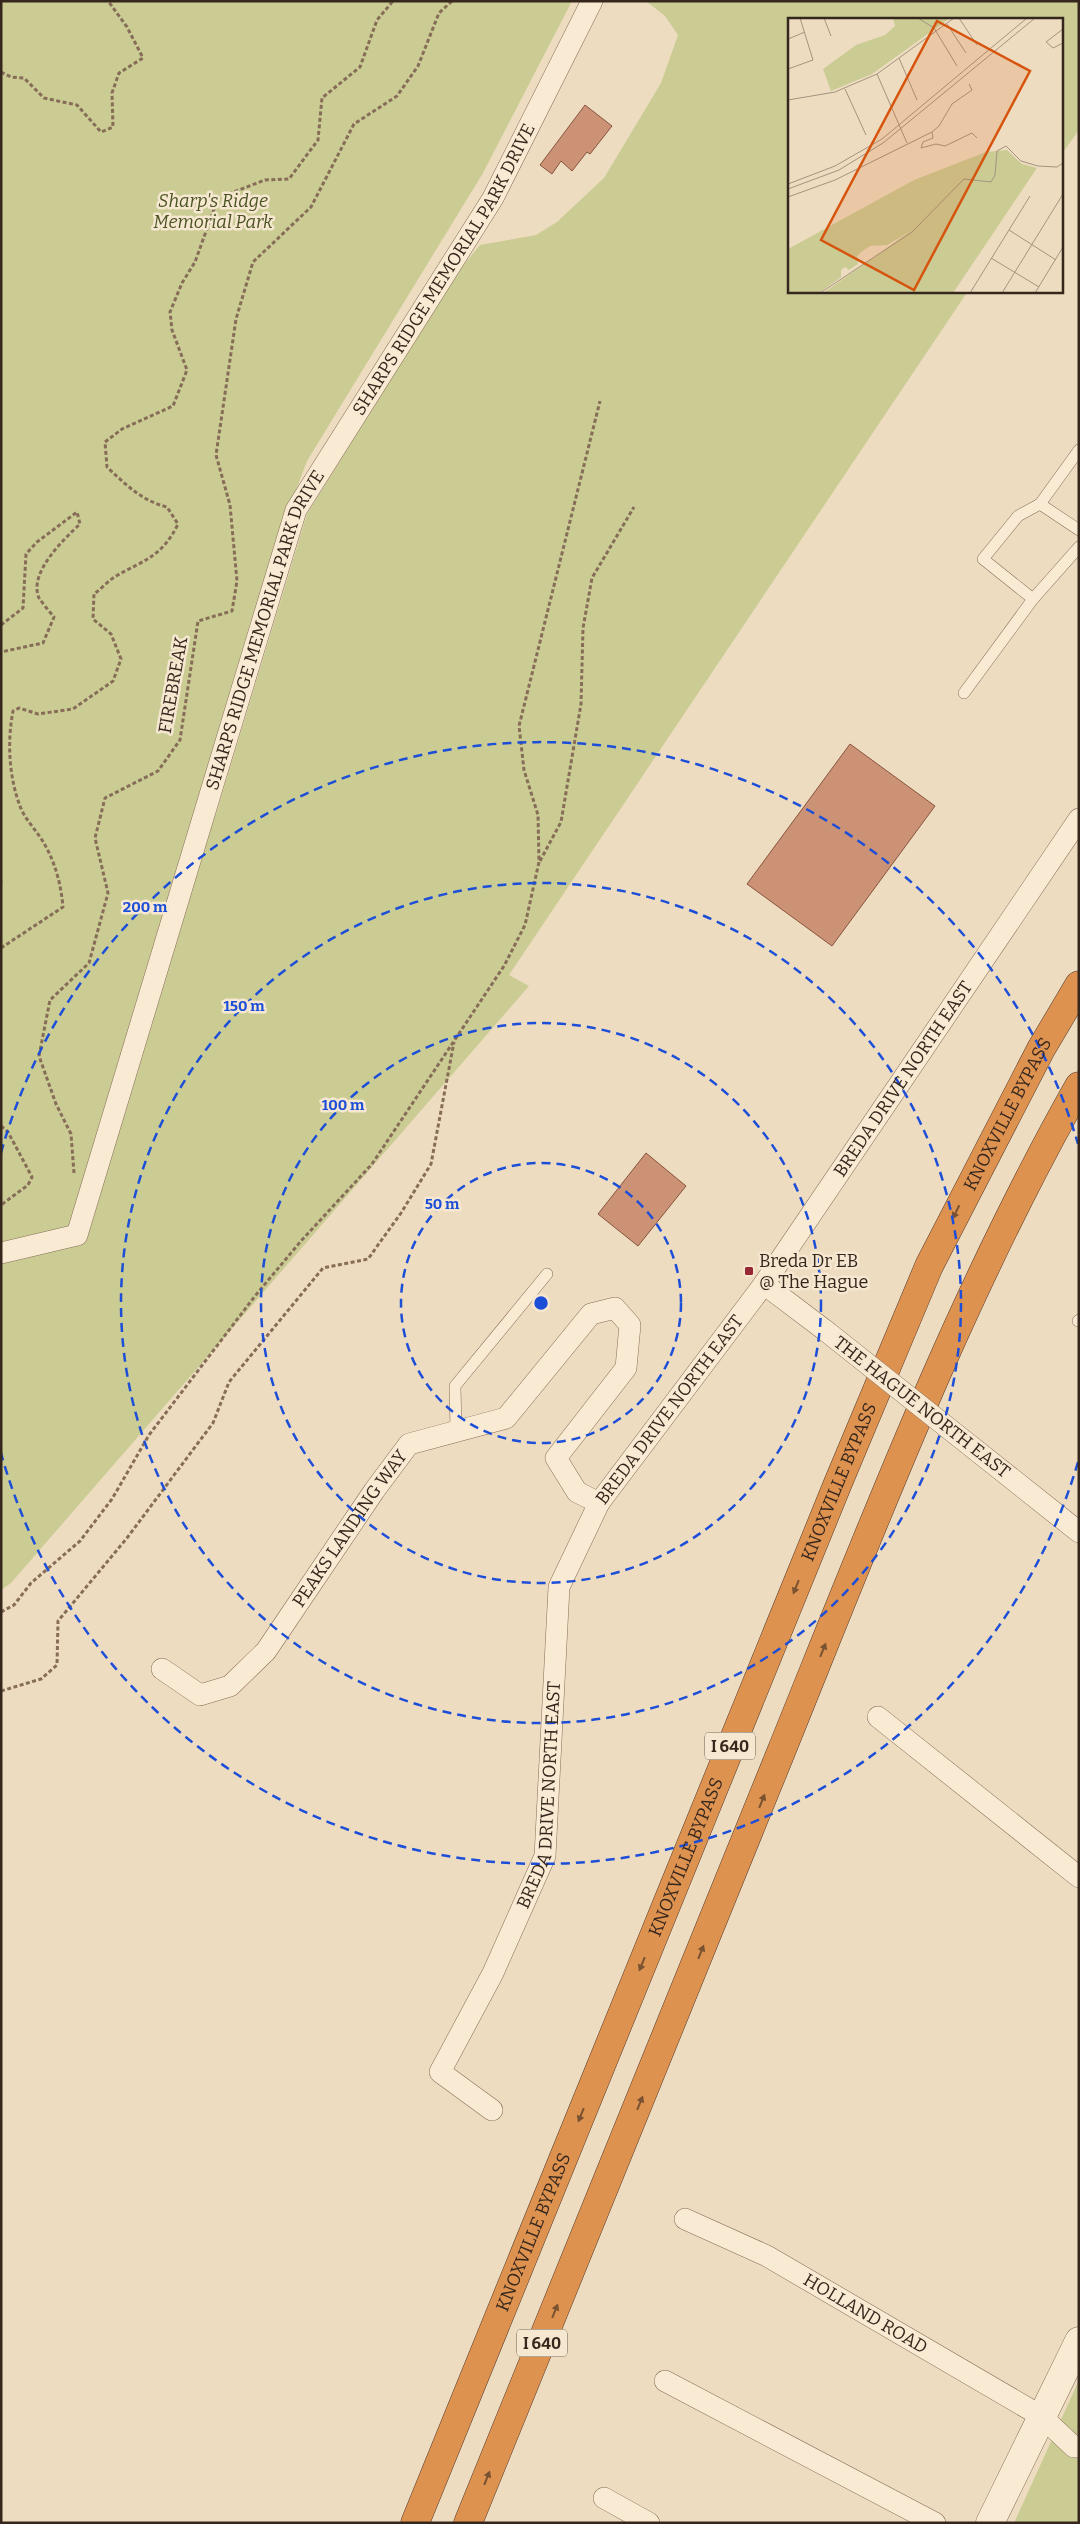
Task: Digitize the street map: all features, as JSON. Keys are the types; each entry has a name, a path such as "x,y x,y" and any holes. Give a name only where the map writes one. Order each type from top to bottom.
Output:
{"highway":[{"name":"KNOXVILLE BYPASS","path":"415,2523 815,1538 926,1274 1041,1049 1079,985"},
{"name":"I 640","path":"468,2523 806,1691 965,1307 1016,1204 1079,1086"}],"street":[{"name":"SHARPS RIDGE MEMORIAL PARK DRIVE","path":"1,1253 77,1234 296,510 493,198 592,1"},
{"name":"BREDA DRIVE NORTH EAST","path":"492,2110 440,2072 492,1972 545,1856 559,1587 599,1503 764,1284 1079,819"},
{"name":"THE HAGUE NORTH EAST","path":"764,1284 1079,1532"},
{"name":"PEAKS LANDING WAY","path":"162,1669 200,1696 230,1686 266,1651 374,1491 409,1444 506,1418 592,1314 614,1308 630,1325 626,1368 556,1458 577,1492 599,1503"},
{"path":"878,1717 1079,1877"},
{"name":"HOLLAND ROAD","path":"685,2219 767,2256 1041,2416 1074,2447 1079,2447"},
{"path":"990,2523 1079,2341"},
{"path":"665,2381 935,2523"},
{"path":"604,2498 649,2523"}],"lane":[{"path":"1033,599 983,559 1018,516 1040,504 1079,450"},
{"path":"1040,504 1079,530"},
{"path":"964,693 1033,599 1079,547"},
{"path":"456,1430 456,1386 547,1274"}],"path":[{"path":"1,72 11,78 24,78 44,98 77,105 101,132 113,127 112,93 119,73 143,58 127,27 108,1"},
{"path":"1,948 63,907 60,881 46,846 20,808 11,766 10,729 13,711 18,708 38,714 73,709 113,681 121,659 111,634 94,620 94,594 114,577 146,562 171,538 178,524 167,507 151,503 128,487 107,467 105,442 122,429 173,406 186,370 172,330 170,312 182,283 195,262 218,198 265,180 289,179 318,140 322,98 360,67 377,20 393,1"},
{"name":"FIREBREAK","path":"88,1198 74,1175 70,1134 56,1104 39,1056 50,1000 89,963 108,893 95,838 105,798 158,771 180,740 198,621 232,611 237,581 230,505 216,456 236,319 253,262 311,207 354,124 397,96 418,66 438,13 452,1"},
{"path":"1,1612 14,1606 31,1583 80,1541 112,1499 149,1435 255,1296 301,1241 372,1164 504,966 525,925 539,862 538,815 524,770 519,726 600,401"},
{"path":"539,862 561,822 581,704 583,628 592,578 634,507"},
{"path":"1,625 23,608 26,554 36,542 77,512 80,524 46,560 40,578 39,596 54,617 43,643 1,652"},
{"path":"1,1691 41,1678 57,1665 58,1621 127,1538 212,1423 229,1382 323,1268 368,1259 401,1213 431,1164 454,1039"},
{"path":"1,1126 8,1132 32,1177 28,1185 1,1204"}],"green space":[{"name":"Sharp's Ridge Memorial Park","path":"1,1 572,1 483,173 307,461 269,562 215,817 307,514 457,273 480,245 536,235 557,222 604,178 661,83 678,35 665,16 646,1 1079,1 1079,130 1062,154 1062,18 788,18 788,292 967,292 509,975 529,986 11,1583 1,1590"},
{"path":"1079,2380 1079,2523 1014,2523"}],"building":[{"path":"585,105 612,126 590,154 587,152 572,171 561,161 552,174 540,165"},
{"path":"850,744 935,806 832,946 747,884"},
{"path":"646,1153 686,1186 638,1246 598,1214"}],"place":[{"name":"Breda Dr EB @ The Hague","path":"749,1271"}]}
